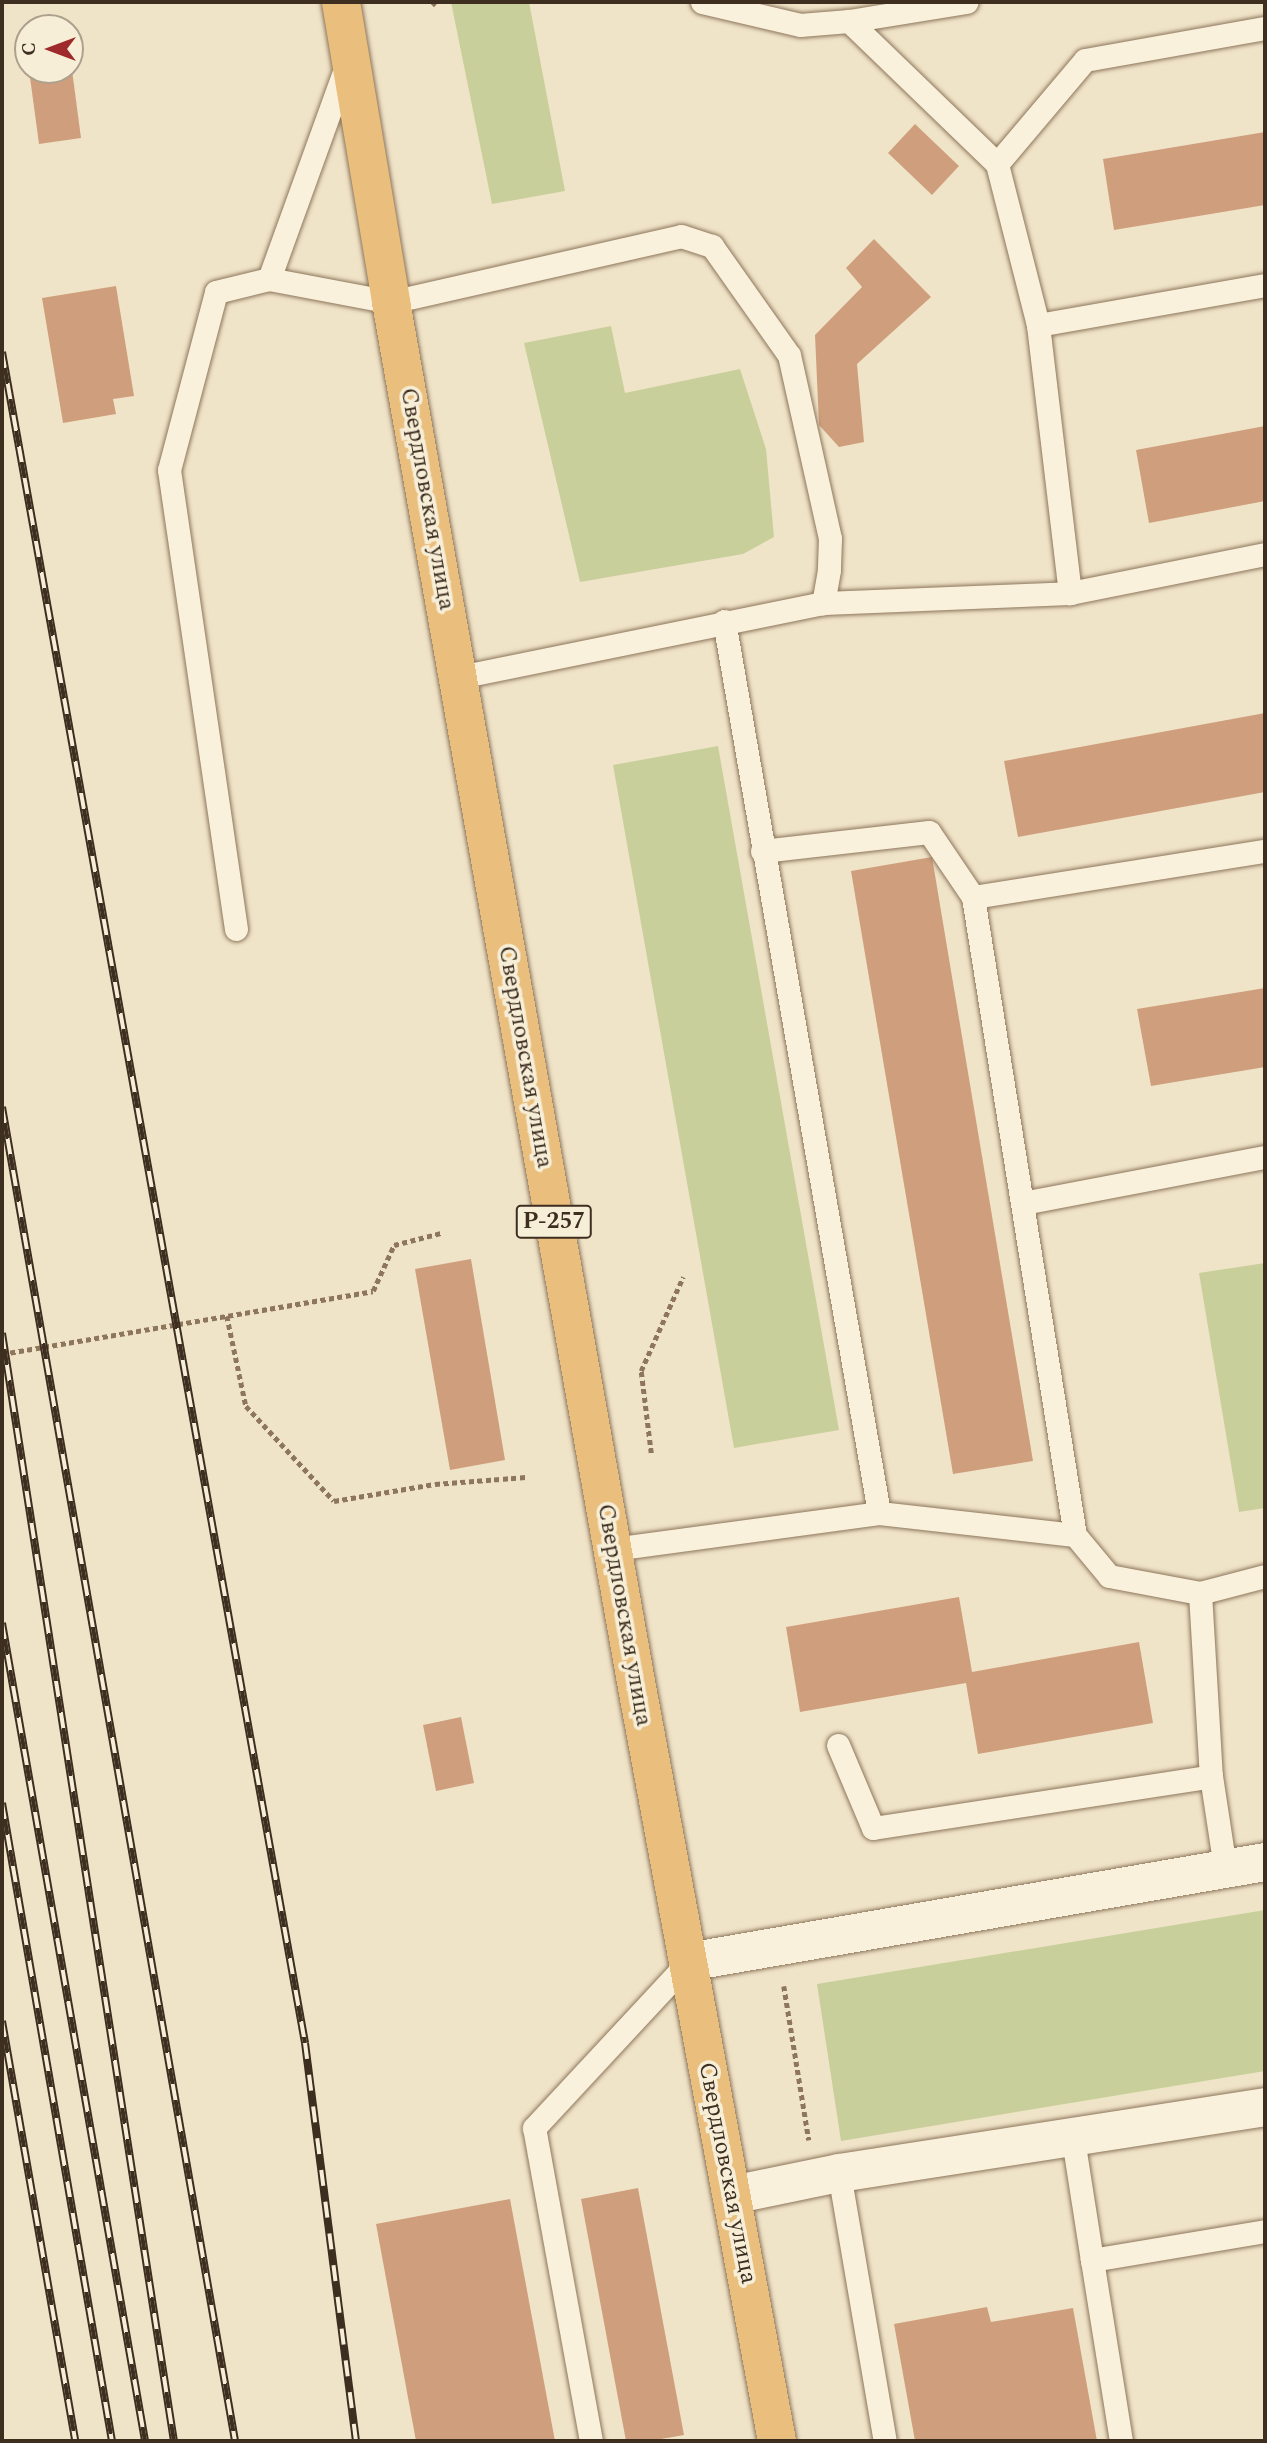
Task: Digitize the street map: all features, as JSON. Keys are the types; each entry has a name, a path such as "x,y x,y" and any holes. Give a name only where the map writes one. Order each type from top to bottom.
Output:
{"highway":[{"name":"Свердловская улица","path":"341,2 391,302 613,1549 777,2441"}],"street":[{"path":"688,1962 1265,1862"},
{"path":"732,2195 839,2173 1265,2107"}],"lane":[{"path":"702,2 800,25 849,21 966,2"},
{"path":"849,21 997,164 1038,325 1070,593"},
{"path":"997,164 1086,60 1265,28"},
{"path":"269,278 351,55"},
{"path":"236,929 169,470 216,292 269,278 391,302 681,236 712,246 789,355 830,538 829,570 823,603"},
{"path":"1038,325 1265,285"},
{"path":"459,677 823,603 1070,593 1265,554"},
{"path":"724,621 879,1513"},
{"path":"762,851 929,832 974,897 1075,1535 1109,1576 1200,1593 1265,1576"},
{"path":"974,897 1265,851"},
{"path":"1023,1203 1265,1157"},
{"path":"613,1549 879,1513 1075,1535"},
{"path":"1200,1593 1211,1776 1225,1868"},
{"path":"838,1745 873,1828 1211,1776"},
{"path":"591,2441 534,2128 688,1962"},
{"path":"1073,2138 1121,2441"},
{"path":"839,2173 886,2441"},
{"path":"1092,2260 1265,2231"}],"path":[{"path":"2,1354 373,1291 394,1245 441,1233"},
{"path":"651,1453 641,1371 683,1277"},
{"path":"227,1316 246,1406 334,1501 435,1484 526,1477"},
{"path":"778,1947 811,2148"}],"green space":[{"path":"451,2 529,2 565,191 492,204"},
{"path":"611,326 625,393 740,369 766,449 774,537 743,554 580,582 524,343"},
{"path":"718,746 839,1430 734,1448 613,765"},
{"path":"1265,1263 1265,1508 1239,1512 1199,1273"},
{"path":"1265,1910 1265,2071 841,2141 817,1984"}],"building":[{"path":"31,84 74,84 81,138 39,144"},
{"path":"915,124 959,166 932,195 888,153"},
{"path":"1265,132 1265,205 1114,230 1103,159"},
{"path":"874,239 931,297 857,364 864,442 839,447 819,425 815,335 862,287 846,268"},
{"path":"116,286 134,396 113,399 116,414 63,423 42,298"},
{"path":"1265,426 1265,501 1149,523 1136,450"},
{"path":"1265,713 1265,792 1018,837 1004,761"},
{"path":"932,857 1033,1461 953,1474 851,871"},
{"path":"1265,988 1265,1067 1151,1086 1137,1009"},
{"path":"471,1259 505,1460 450,1470 415,1269"},
{"path":"959,1597 972,1672 1139,1642 1153,1723 978,1754 966,1683 800,1712 786,1627"},
{"path":"461,1717 474,1783 436,1791 423,1725"},
{"path":"638,2188 684,2435 650,2441 626,2441 581,2199"},
{"path":"510,2199 555,2441 416,2441 376,2224"},
{"path":"987,2307 991,2322 1073,2308 1097,2441 915,2441 894,2324"}],"railway":[{"path":"2,352 305,2043 356,2441"},
{"path":"2,1107 235,2441"},
{"path":"2,1333 174,2441"},
{"path":"2,1623 145,2441"},
{"path":"2,1803 112,2441"},
{"path":"2,2021 75,2441"}]}
